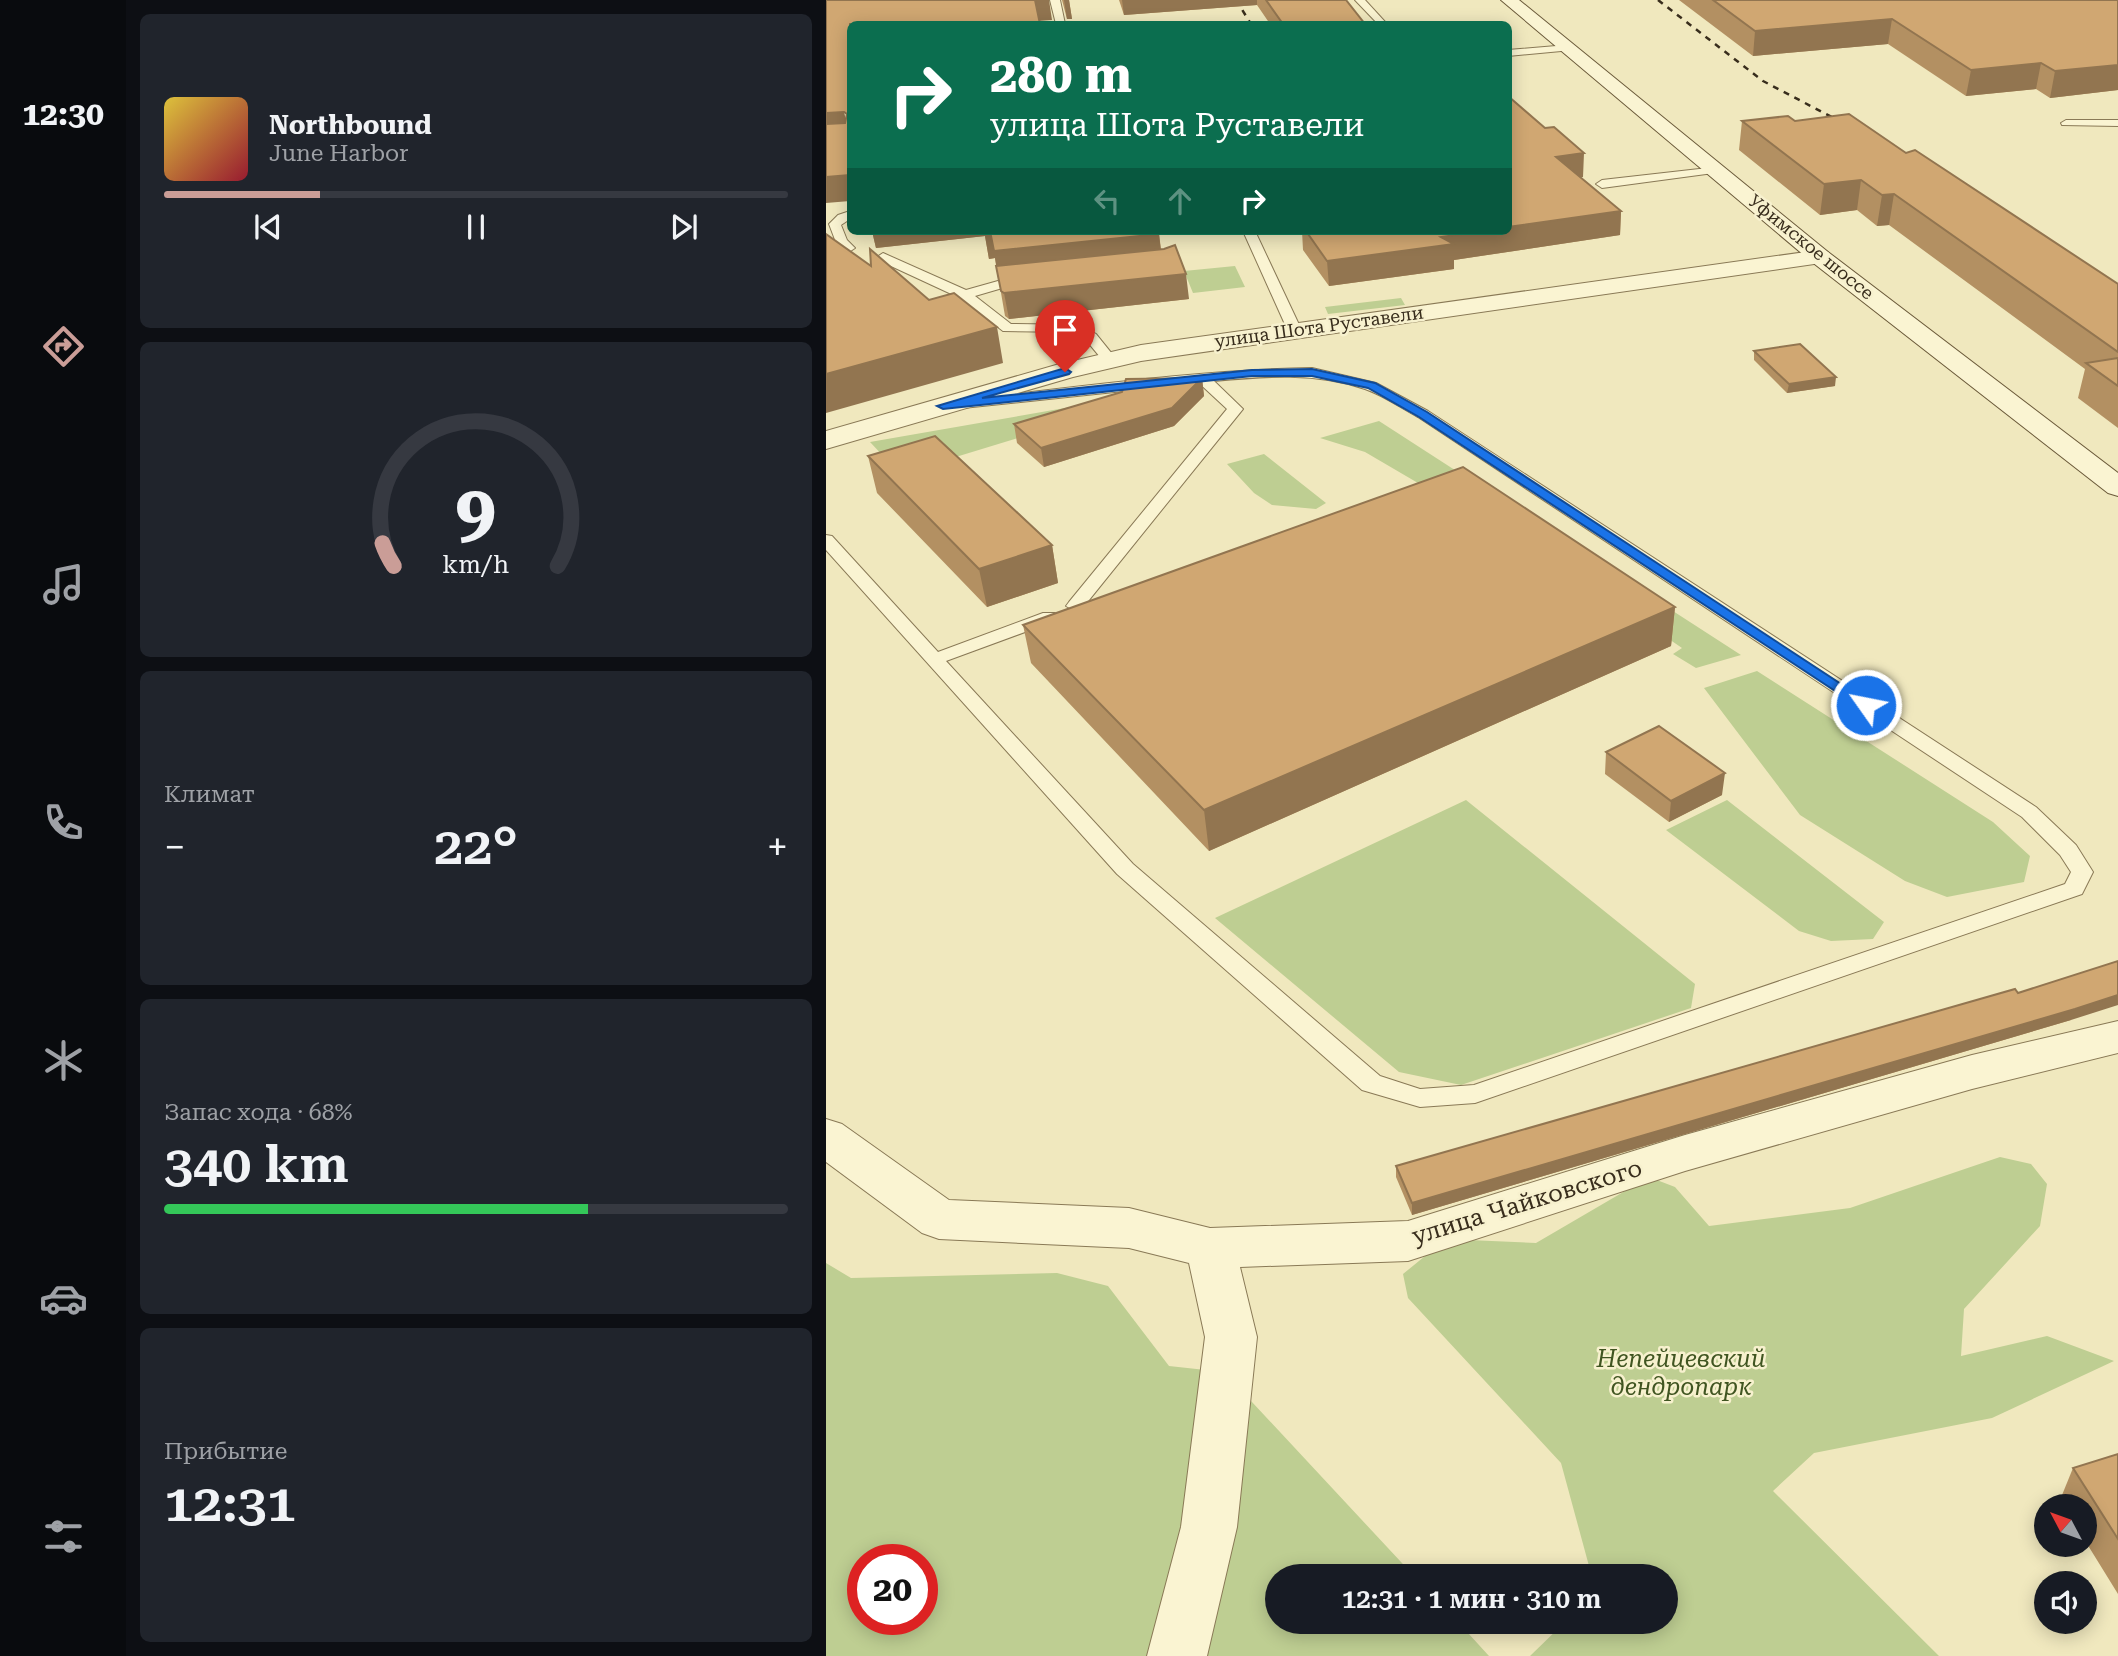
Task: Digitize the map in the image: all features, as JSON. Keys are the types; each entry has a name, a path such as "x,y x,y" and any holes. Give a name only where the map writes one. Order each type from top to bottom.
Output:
{"street":[{"name":"Уфимское шоссе","path":"1509,0 1820,257 2118,487"},
{"name":"улица Шота Руставели","path":"826,440 1110,360 1185,345 1820,257"},
{"name":"улица Чайковского","path":"826,1137 939,1219 1129,1228 1210,1248 1408,1241 1685,1153 1972,1072 2118,1037"},
{"path":"1177,1656 1209,1527 1231,1337 1210,1248"}],"lane":[{"path":"1055,0 1060,21"},
{"path":"1360,0 1380,21"},
{"path":"1512,53 1568,48"},
{"path":"2066,123 2118,123"},
{"path":"1602,184 1717,170"},
{"path":"847,216 835,225 841,242 849,248"},
{"path":"1251,235 1295,331"},
{"path":"883,257 965,295 1009,328 1076,328 1086,332 1110,360"},
{"path":"965,295 998,285 1037,281"},
{"path":"826,540 1125,869 1371,1083 1420,1098 1475,1094 2074,889 2082,872 2068,850 2029,812 1423,414 1371,386 1312,372 1252,373 943,406"},
{"path":"1075,606 1235,409 1202,378"},
{"path":"935,659 1049,617"}],"green space":[{"path":"1235,266 1245,287 1193,293 1184,271"},
{"path":"1401,298 1405,305 1328,314 1325,307"},
{"path":"1105,401 1083,418 900,474 870,442"},
{"path":"1379,421 1741,655 1696,668 1673,654 1682,648 1466,500 1447,500 1365,452 1320,438"},
{"path":"1264,454 1326,503 1316,509 1272,505 1254,493 1227,464"},
{"path":"1757,671 1993,822 2030,856 2024,882 1947,897 1905,881 1800,815 1704,688"},
{"path":"1466,800 1695,984 1691,1008 1461,1085 1399,1072 1215,918"},
{"path":"1727,800 1884,922 1873,939 1831,941 1799,931 1666,830"},
{"name":"Непейцевский дендропарк","path":"2000,1157 2031,1164 2047,1184 2040,1226 1964,1309 1961,1356 2047,1336 2114,1361 1992,1418 1814,1453 1773,1491 1939,1656 1530,1656 1553,1634 1678,1634 1678,1564 1588,1564 1561,1463 1408,1298 1403,1274 1446,1239 1536,1243 1649,1177 1675,1187 1709,1226 1850,1208"},
{"path":"826,1263 851,1278 1057,1273 1108,1286 1169,1366 1224,1372 1403,1564 1265,1564 1265,1634 1469,1634 1489,1656 826,1656"}],"building":[{"path":"826,0 1035,0 1039,21 847,21 847,114 826,113"},
{"path":"1266,0 1346,0 1363,21 1281,21"},
{"path":"1713,0 2118,0 2118,65 2055,71 2041,63 1971,70 1892,19 1755,31"},
{"path":"1512,99 1545,128 1554,127 1584,153 1556,157 1621,211 1512,226"},
{"path":"847,114 847,175 826,177 826,124 845,123"},
{"path":"1849,114 1906,153 1915,150 2118,284 2118,352 1894,194 1882,195 1861,180 1824,184 1742,121 1788,116 1795,121"},
{"path":"826,234 871,266 870,249 929,300 954,293 997,327 826,374"},
{"path":"991,235 1149,235 994,251"},
{"path":"1309,235 1455,235 1441,237 1454,244 1327,261"},
{"path":"1175,245 1186,274 1004,293 1001,291 996,266 1164,249"},
{"path":"1800,344 1836,377 1789,384 1754,351"},
{"path":"2118,358 2118,386 2086,363"},
{"path":"1202,378 1172,408 1041,448 1014,424 1122,392 1126,379"},
{"path":"935,436 1052,545 979,569 868,456"},
{"path":"1463,467 1675,607 1204,810 1023,625"},
{"path":"1659,726 1725,773 1671,801 1606,752"},
{"path":"2118,961 2118,995 1412,1203 1396,1166 2015,989 2018,993"},
{"path":"2118,1454 2118,1539 2097,1506 2097,1494 2089,1494 2073,1468"}],"railway":[{"path":"1236,0 1249,21"},
{"path":"1658,0 1763,81 1847,125"}],"route":[{"path":"1065,372 943,406 1252,373 1312,372 1371,386 1423,414 1866,705"}]}
